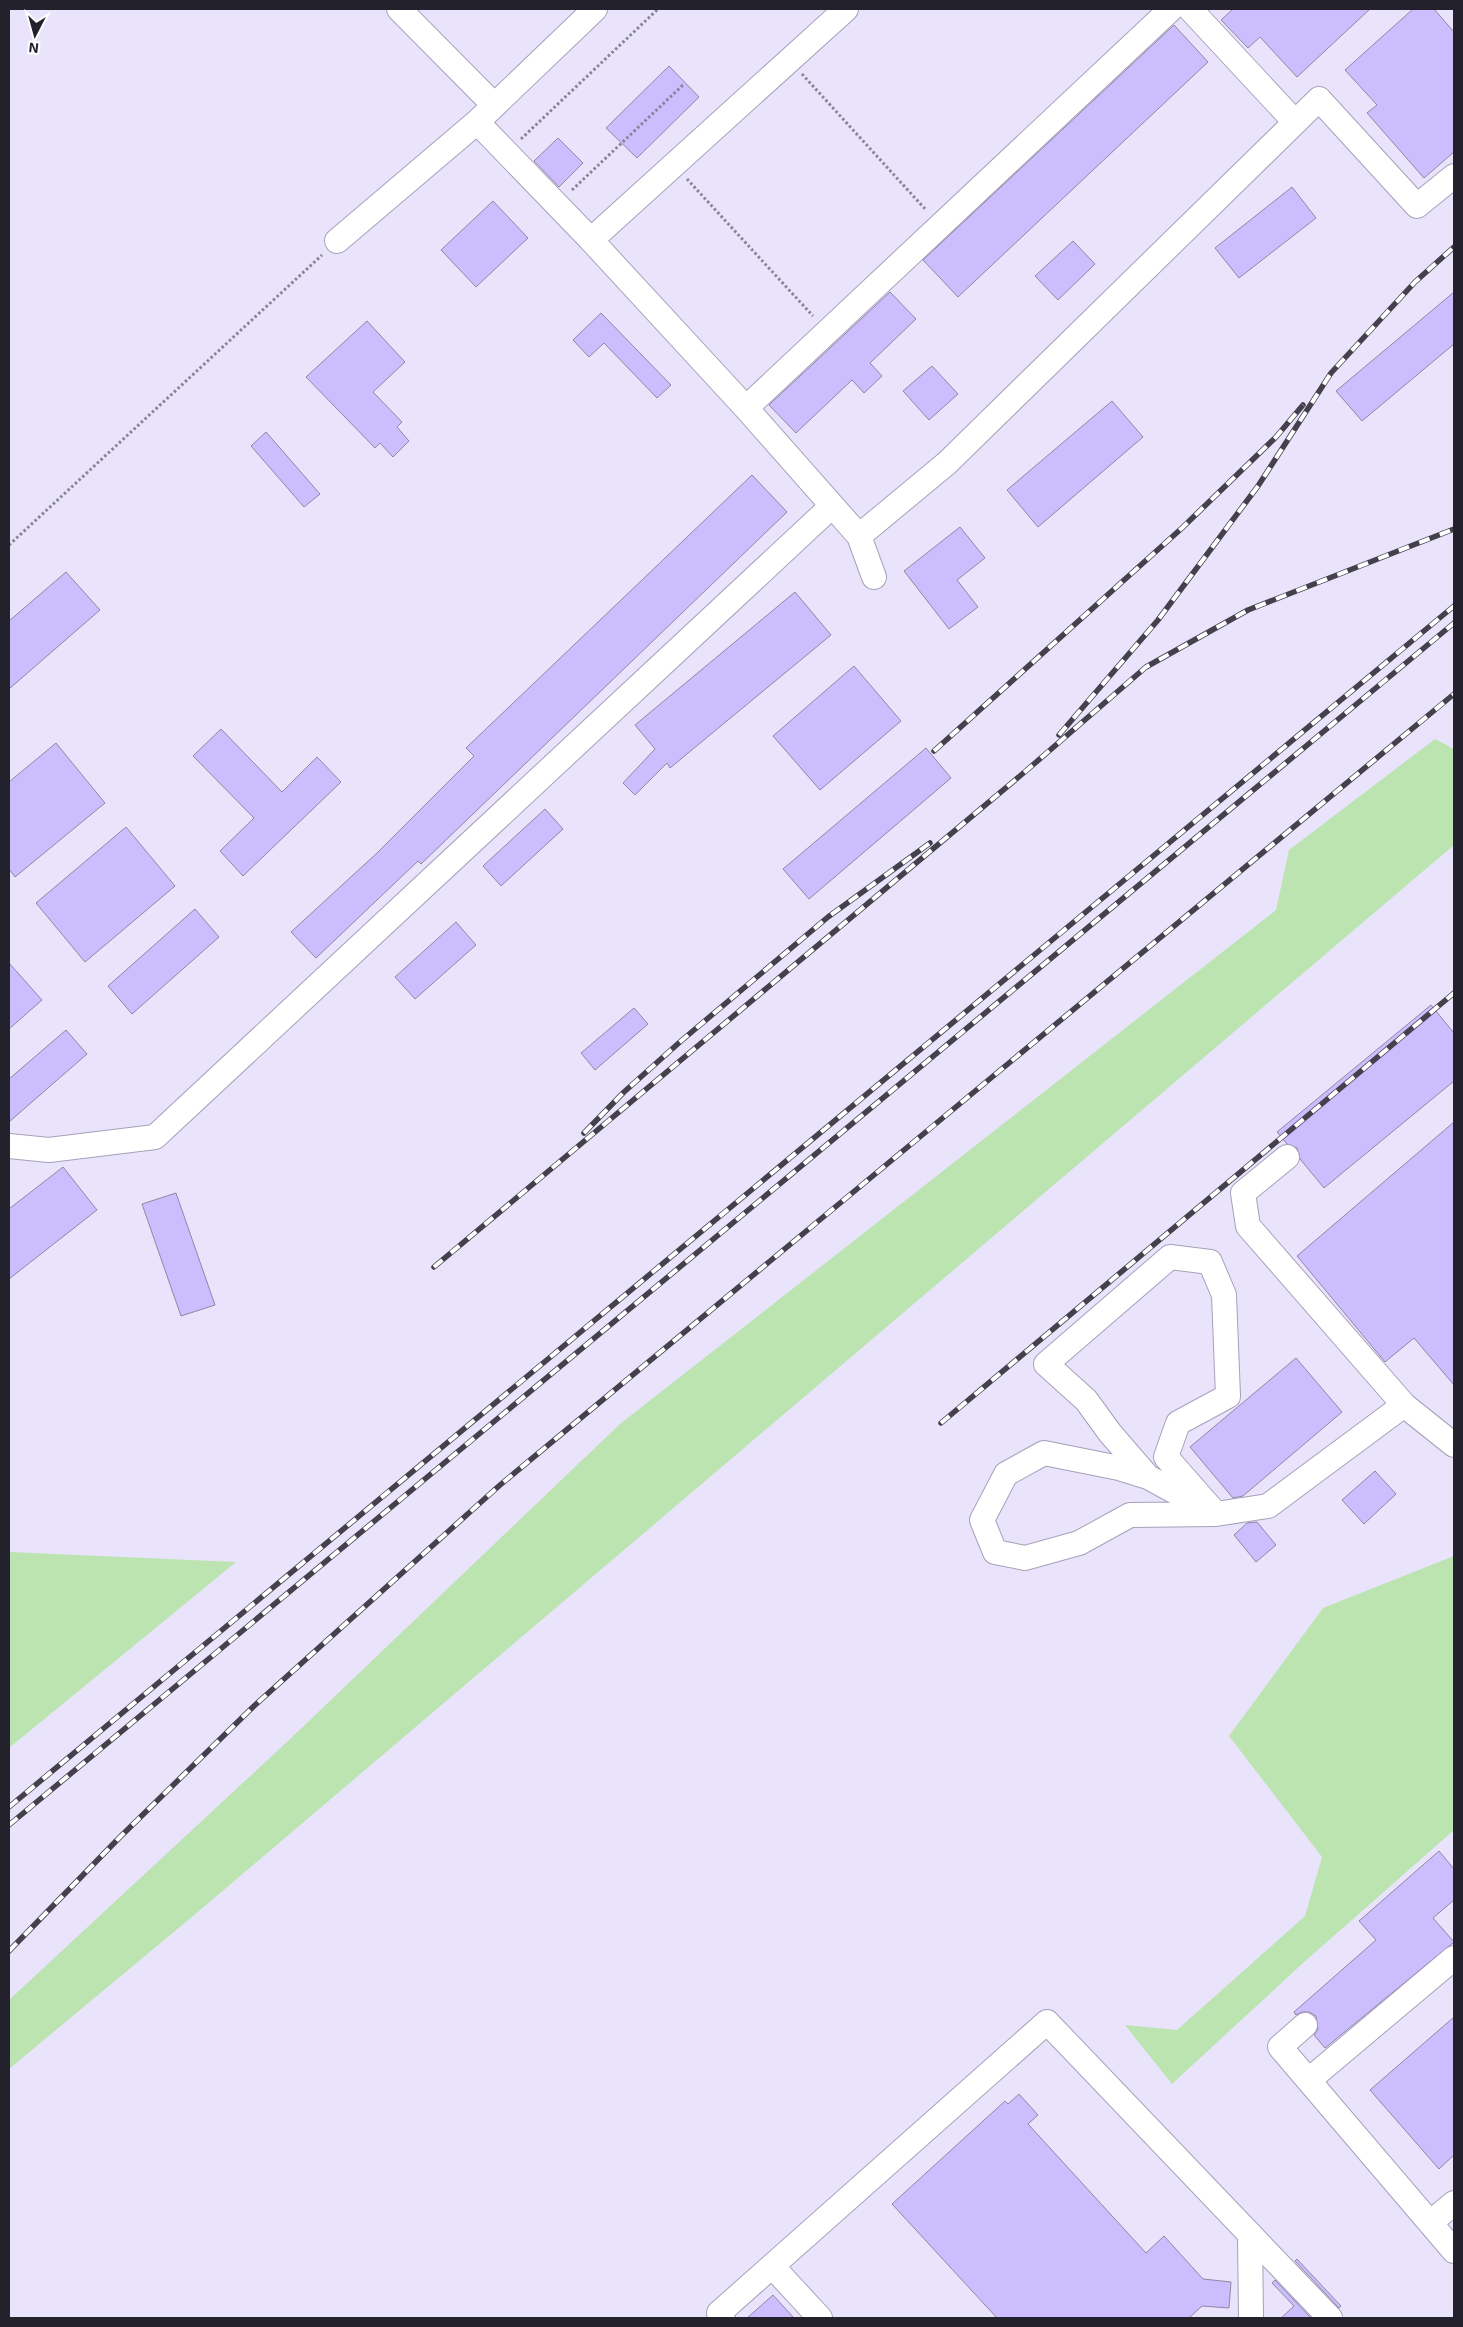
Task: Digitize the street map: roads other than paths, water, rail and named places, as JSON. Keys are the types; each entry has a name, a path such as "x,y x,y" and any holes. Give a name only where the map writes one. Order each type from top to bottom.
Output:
{"street":[{"path":"399,9 494,105"},
{"path":"337,241 477,122 595,9"},
{"path":"591,240 846,9"},
{"path":"746,408 1171,9"},
{"path":"1190,9 1295,122"},
{"path":"859,536 947,463 1319,99 1417,206 1454,176"},
{"path":"477,122 591,240 746,408 859,536 874,577"},
{"path":"9,1146 49,1150 155,1137 832,506"},
{"path":"1287,1157 1243,1192 1248,1226 1404,1405 1454,1445"},
{"path":"1148,1477 1110,1433 1086,1400 1046,1364 1170,1257 1210,1262 1224,1294 1228,1396 1178,1423 1166,1457 1216,1514"},
{"path":"1216,1514 1148,1477 1119,1468 1044,1452 1006,1474 982,1520 995,1552 1025,1558 1079,1543 1130,1514 1216,1514 1268,1506 1404,1405"},
{"path":"1309,2080 1454,1958"},
{"path":"724,2318 719,2313 1047,2022 1330,2318"},
{"path":"1306,2025 1280,2047 1454,2251"},
{"path":"1430,2223 1454,2203"},
{"path":"1250,2234 1251,2318"},
{"path":"772,2266 820,2318"}],"railway":[{"path":"1059,735 1158,620 1258,486 1331,373 1415,282 1454,247"},
{"path":"934,751 1182,528 1276,437 1303,405"},
{"path":"434,1267 1027,770 1146,667 1248,610 1454,529"},
{"path":"9,1807 1454,606"},
{"path":"9,1825 1454,623"},
{"path":"9,1951 119,1838 254,1706 500,1485 1454,694"},
{"path":"584,1133 624,1092 681,1041 828,917 930,843"},
{"path":"941,1423 1454,993"}]}
